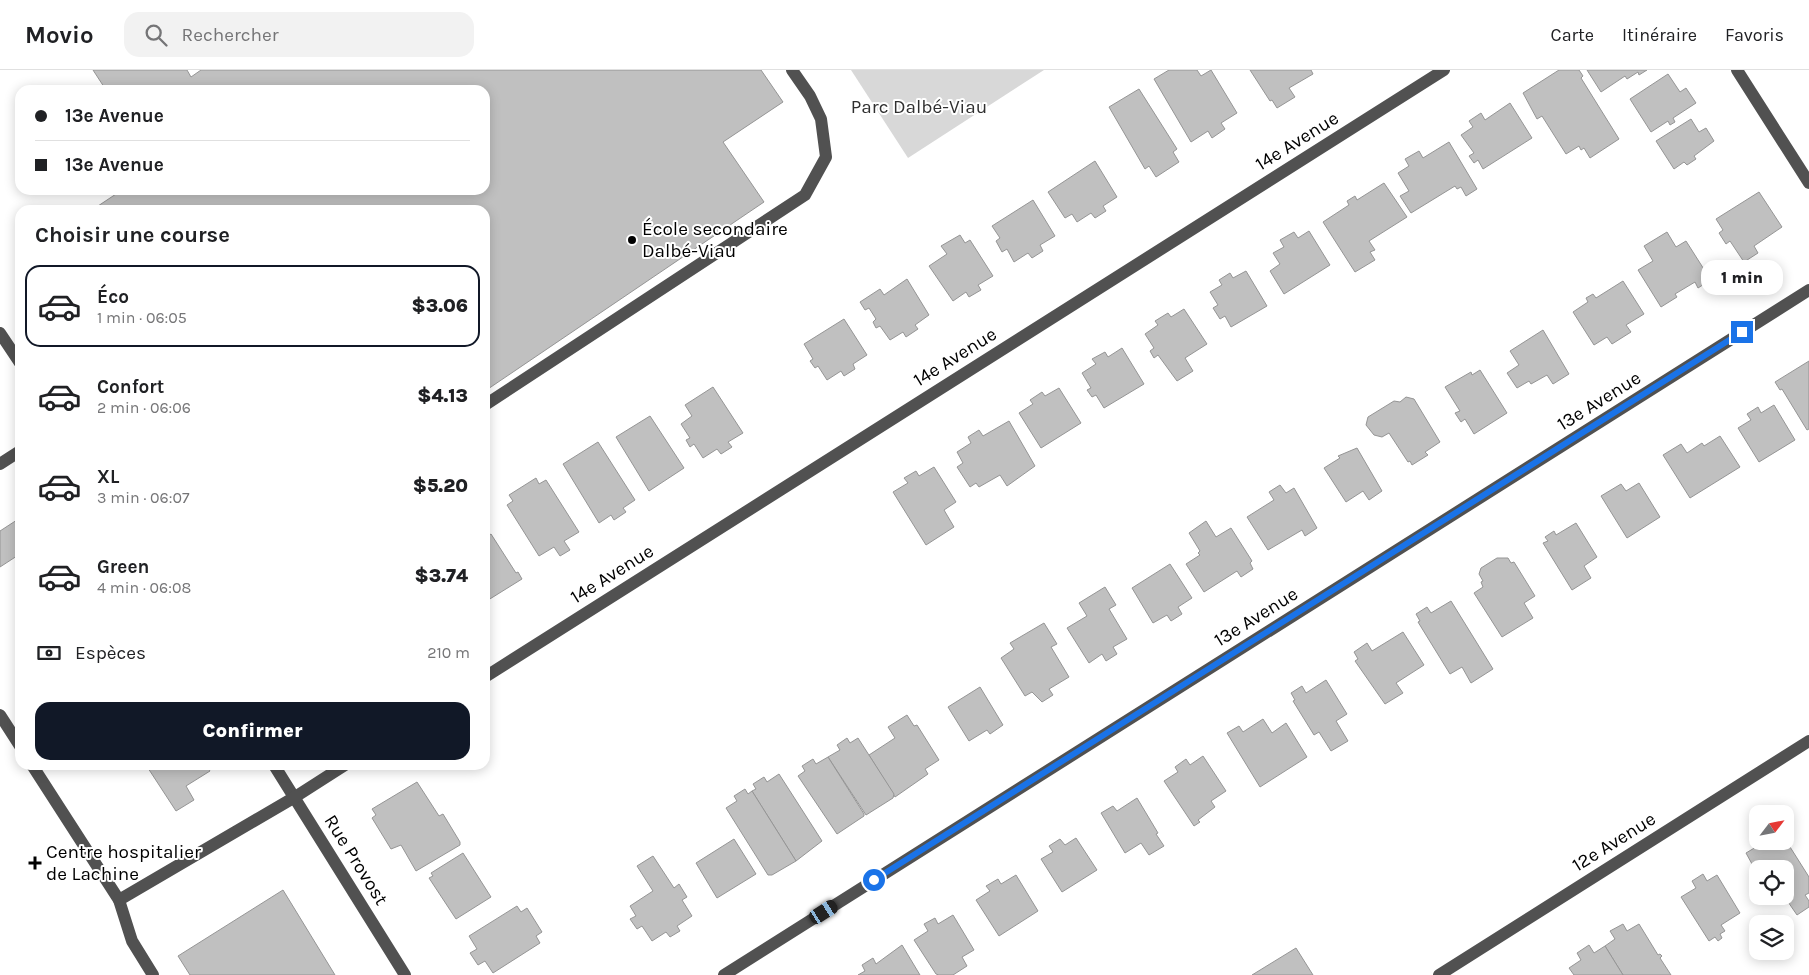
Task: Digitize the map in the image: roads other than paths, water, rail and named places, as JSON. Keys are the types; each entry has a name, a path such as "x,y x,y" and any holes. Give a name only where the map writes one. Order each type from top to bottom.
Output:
{"street":[{"path":"490,402 805,195 826,157 821,119 810,96 792,70"},
{"name":"14e Avenue","path":"490,674 1444,70"},
{"path":"1737,70 1809,183"},
{"name":"13e Avenue","path":"724,975 1809,290"},
{"path":"0,333 15,356"},
{"path":"0,464 15,454"},
{"path":"0,715 15,738"},
{"name":"12e Avenue","path":"1439,975 1809,741"},
{"path":"35,770 119,900 132,941 153,975"},
{"name":"Rue Provost","path":"277,770 405,975"},
{"path":"119,900 295,797 337,770"}],"place":[{"name":"École secondaire Dalbé-Viau","path":"632,240"},
{"name":"Centre hospitalier de Lachine","path":"35,863"}],"park label":[{"name":"Parc Dalbé-Viau","path":"919,107"}]}
